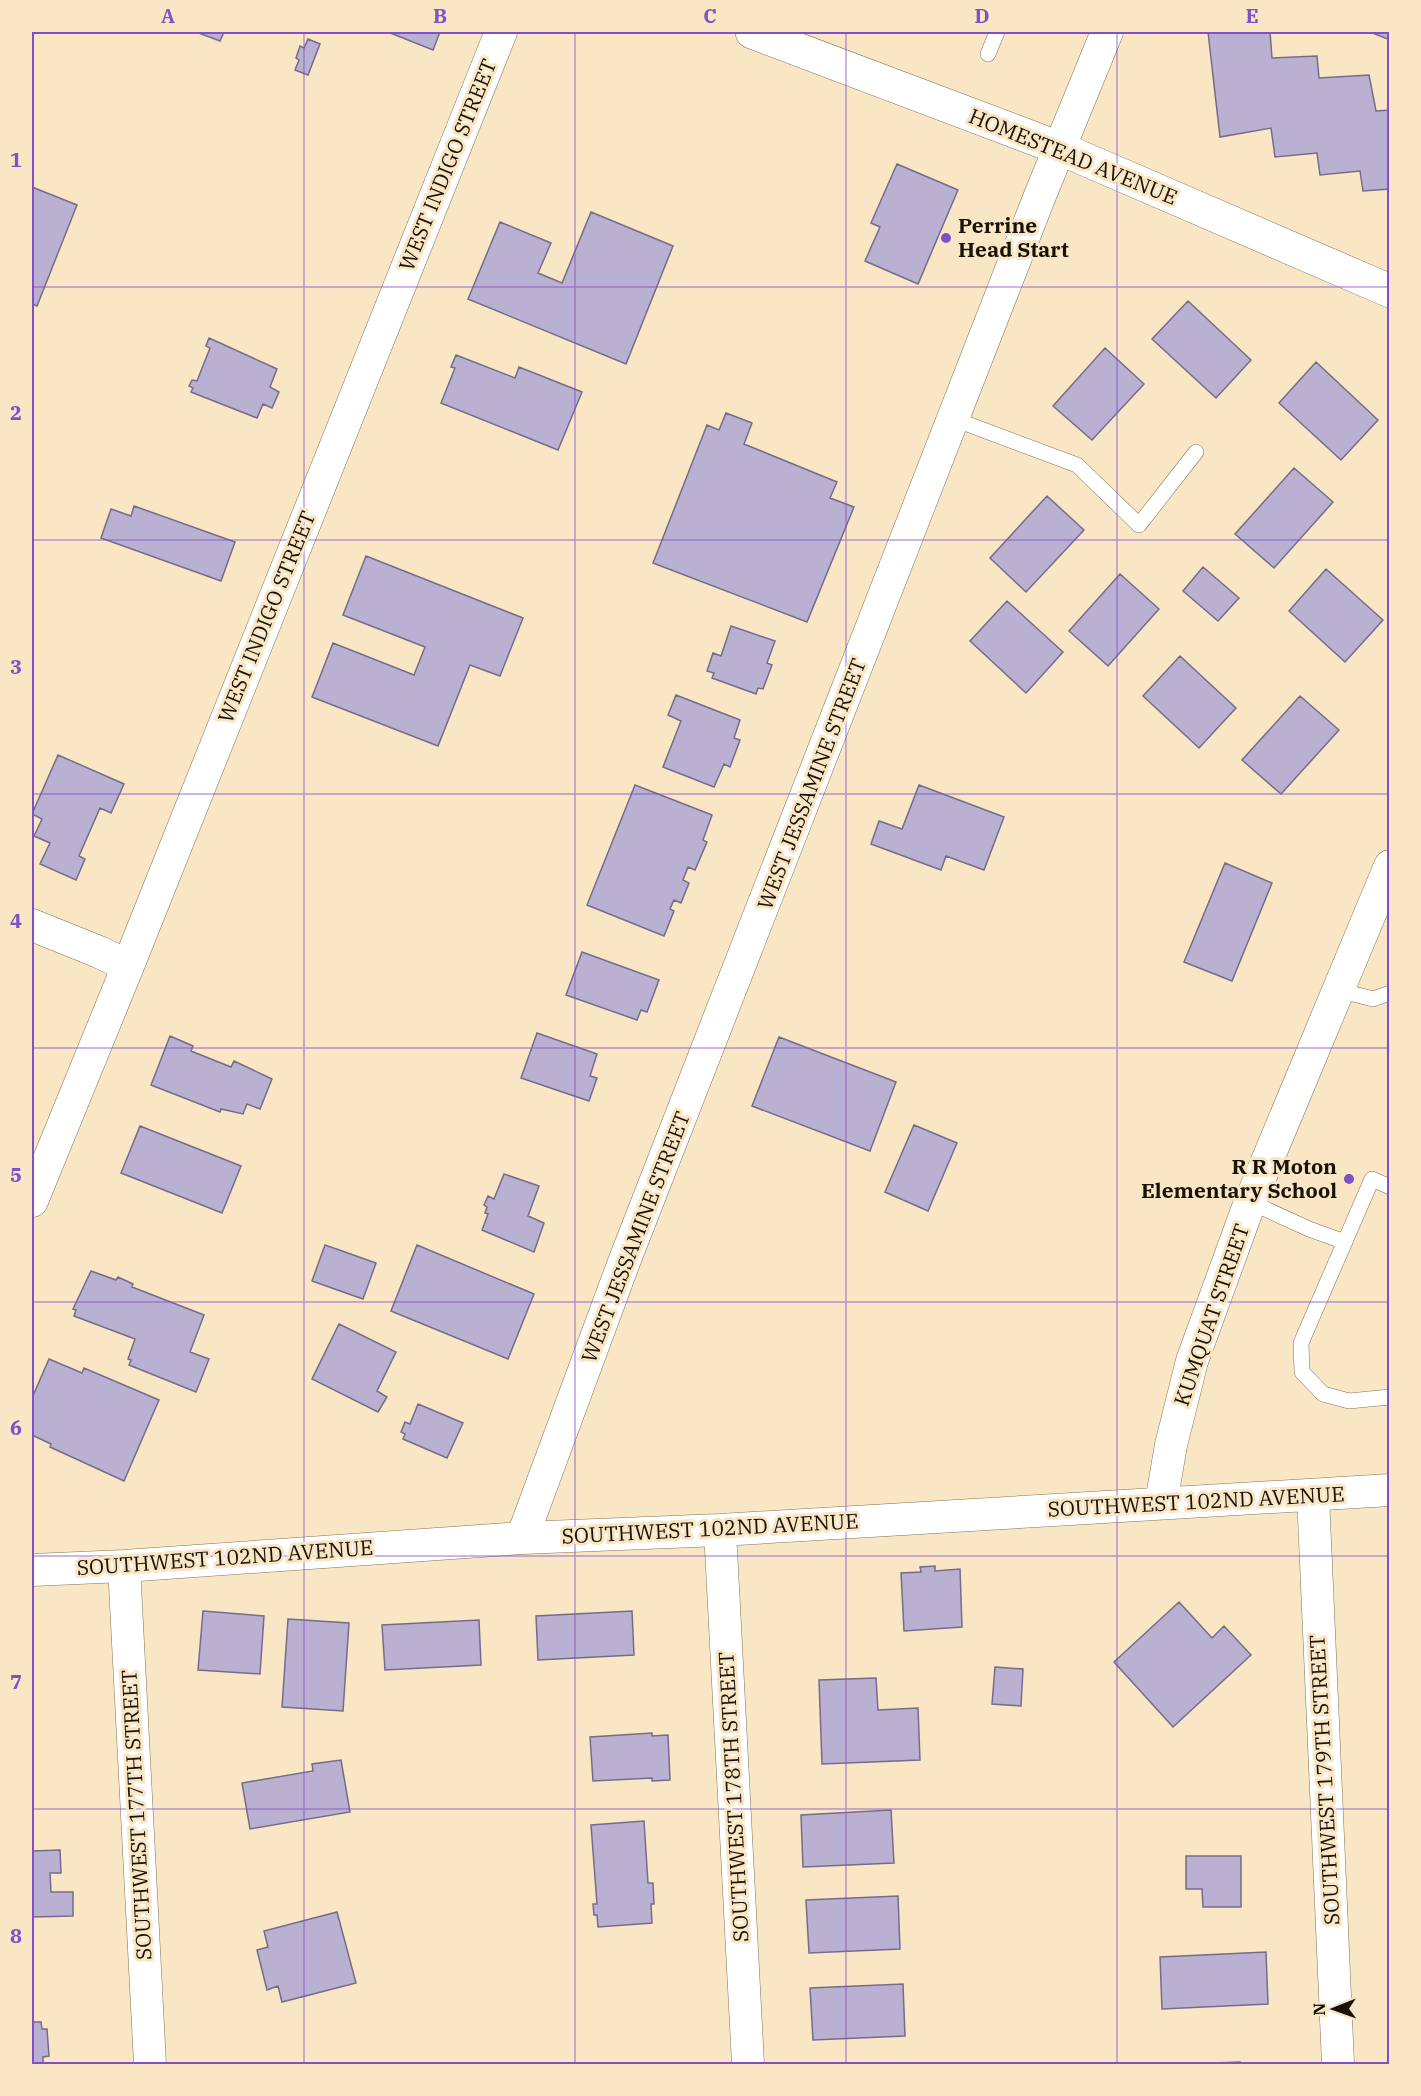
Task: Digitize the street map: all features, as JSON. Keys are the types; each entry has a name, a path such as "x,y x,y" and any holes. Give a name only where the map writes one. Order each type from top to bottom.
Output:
{"street":[{"name":"WEST INDIGO STREET","path":"32,1201 501,32"},
{"name":"HOMESTEAD AVENUE","path":"752,32 1059,148 1389,291"},
{"name":"WEST JESSAMINE STREET","path":"522,1538 624,1262 1059,148 1107,32"},
{"name":"KUMQUAT STREET","path":"1161,1503 1171,1444 1192,1361 1250,1202 1389,866"},
{"path":"32,925 99,951 128,966"},
{"name":"SOUTHWEST 102ND AVENUE","path":"32,1570 124,1566 522,1538 720,1530 1389,1490"},
{"name":"SOUTHWEST 179TH STREET","path":"1313,1495 1338,2064"},
{"name":"SOUTHWEST 178TH STREET","path":"720,1530 748,2064"},
{"name":"SOUTHWEST 177TH STREET","path":"124,1566 150,2064"}],"lane":[{"path":"988,54 997,32"},
{"path":"954,419 1077,465 1139,525 1196,452"},
{"path":"1338,990 1373,999 1389,993"},
{"path":"1389,1187 1372,1179 1301,1343 1302,1372 1323,1394 1349,1401 1389,1397"},
{"path":"1250,1202 1309,1229 1345,1242"}],"building":[{"path":"196,32 224,32 220,41"},
{"path":"388,32 440,32 433,50"},
{"path":"1208,32 1270,32 1272,58 1317,56 1319,78 1369,75 1376,111 1390,110 1390,189 1363,191 1360,171 1320,175 1317,153 1275,157 1271,128 1220,137"},
{"path":"1370,32 1390,32 1390,40"},
{"path":"308,39 320,44 308,75 295,70 299,60 296,58 300,46 304,48"},
{"path":"897,164 958,190 918,284 865,261 880,227 871,223"},
{"path":"32,187 77,205 37,306 32,304"},
{"path":"591,212 673,246 626,364 468,299 500,222 551,243 538,273 562,283"},
{"path":"1188,301 1251,360 1216,398 1152,339"},
{"path":"209,338 277,369 270,387 279,392 272,408 263,404 257,418 191,392 193,388 189,386 192,380 197,381 210,348 206,346"},
{"path":"1105,348 1144,384 1092,440 1053,406"},
{"path":"456,355 515,378 519,367 582,392 558,450 441,403 455,368 451,367"},
{"path":"1316,362 1378,420 1341,460 1279,403"},
{"path":"726,413 752,423 744,444 837,482 830,498 854,507 807,622 653,563 707,425 719,430"},
{"path":"1294,468 1333,502 1274,568 1235,534"},
{"path":"1047,496 1084,530 1026,592 990,558"},
{"path":"134,506 235,542 221,581 101,538 111,509 131,516"},
{"path":"366,556 523,618 500,676 470,665 438,746 312,697 333,643 414,675 425,647 343,615"},
{"path":"1203,567 1239,598 1218,621 1183,591"},
{"path":"1326,569 1383,620 1345,662 1289,611"},
{"path":"1120,574 1159,609 1108,666 1069,631"},
{"path":"1007,601 1063,652 1026,693 970,641"},
{"path":"731,626 775,641 767,663 772,665 763,689 758,688 756,694 712,678 714,673 707,671 713,653 721,656"},
{"path":"1180,656 1236,708 1199,748 1143,696"},
{"path":"676,695 740,720 734,738 740,740 730,767 724,764 714,787 663,767 681,721 668,715"},
{"path":"1300,696 1339,730 1281,794 1242,760"},
{"path":"58,755 124,784 111,813 100,808 79,856 85,859 76,880 40,864 50,843 34,836 42,819 32,814"},
{"path":"635,785 712,815 703,840 707,842 695,870 688,867 683,880 689,883 681,903 674,900 670,909 674,911 664,936 587,905"},
{"path":"919,785 1004,817 984,870 946,856 941,870 871,844 879,821 902,829"},
{"path":"1225,863 1272,883 1232,981 1184,962"},
{"path":"582,952 659,980 647,1012 641,1010 637,1020 566,995"},
{"path":"537,1033 597,1054 590,1076 597,1078 589,1101 521,1078"},
{"path":"170,1036 193,1046 191,1051 231,1067 234,1061 272,1079 260,1109 247,1104 243,1114 221,1109 220,1112 151,1085"},
{"path":"779,1037 896,1082 870,1151 752,1106"},
{"path":"914,1125 957,1143 928,1211 885,1192"},
{"path":"140,1126 241,1166 222,1213 121,1173"},
{"path":"504,1174 539,1186 528,1216 544,1223 534,1252 482,1230 488,1214 485,1213 487,1207 484,1205 488,1196 494,1199"},
{"path":"325,1245 376,1263 363,1299 312,1281"},
{"path":"417,1245 534,1294 508,1359 391,1311"},
{"path":"91,1271 116,1280 118,1277 133,1284 132,1287 204,1315 190,1352 209,1359 196,1392 129,1365 131,1360 128,1359 135,1339 74,1316 76,1310 73,1309"},
{"path":"339,1324 396,1352 377,1391 387,1397 378,1412 312,1379"},
{"path":"49,1359 82,1373 84,1368 159,1400 124,1481 50,1447 51,1444 32,1435 32,1398"},
{"path":"418,1404 463,1423 447,1458 403,1439 405,1434 401,1432 405,1422 410,1424"},
{"path":"935,1566 935,1571 960,1569 962,1627 904,1631 901,1573 921,1572 920,1567"},
{"path":"1179,1602 1212,1638 1224,1626 1251,1655 1173,1727 1114,1662"},
{"path":"203,1611 264,1616 260,1674 198,1670"},
{"path":"632,1611 634,1655 538,1660 536,1616"},
{"path":"288,1619 349,1623 343,1711 282,1707"},
{"path":"479,1620 481,1665 385,1670 382,1625"},
{"path":"995,1667 1023,1669 1021,1706 992,1704"},
{"path":"876,1678 878,1710 918,1708 920,1760 822,1764 819,1680"},
{"path":"652,1733 652,1736 668,1735 670,1780 652,1781 652,1778 593,1781 590,1737"},
{"path":"341,1760 350,1812 250,1829 242,1783 313,1771 312,1764"},
{"path":"891,1810 894,1863 803,1867 801,1815"},
{"path":"644,1821 648,1883 653,1883 652,1923 598,1927 593,1904 597,1904 591,1825"},
{"path":"60,1850 61,1873 50,1873 51,1892 73,1892 73,1916 32,1917 32,1851"},
{"path":"1186,1856 1241,1856 1241,1907 1203,1907 1202,1889 1186,1889"},
{"path":"898,1896 900,1949 809,1953 806,1900"},
{"path":"337,1912 356,1983 282,2002 278,1986 267,1990 257,1950 268,1947 264,1931"},
{"path":"1266,1952 1268,2004 1162,2009 1160,1957"},
{"path":"903,1984 905,2036 813,2040 810,1988"},
{"path":"32,2022 41,2022 42,2029 47,2029 49,2056 43,2057 43,2064 32,2064"},
{"path":"1240,2062 1240,2064 1187,2064"}],"place":[{"name":"Perrine Head Start","path":"946,238"},
{"name":"R R Moton Elementary School","path":"1349,1179"}]}
